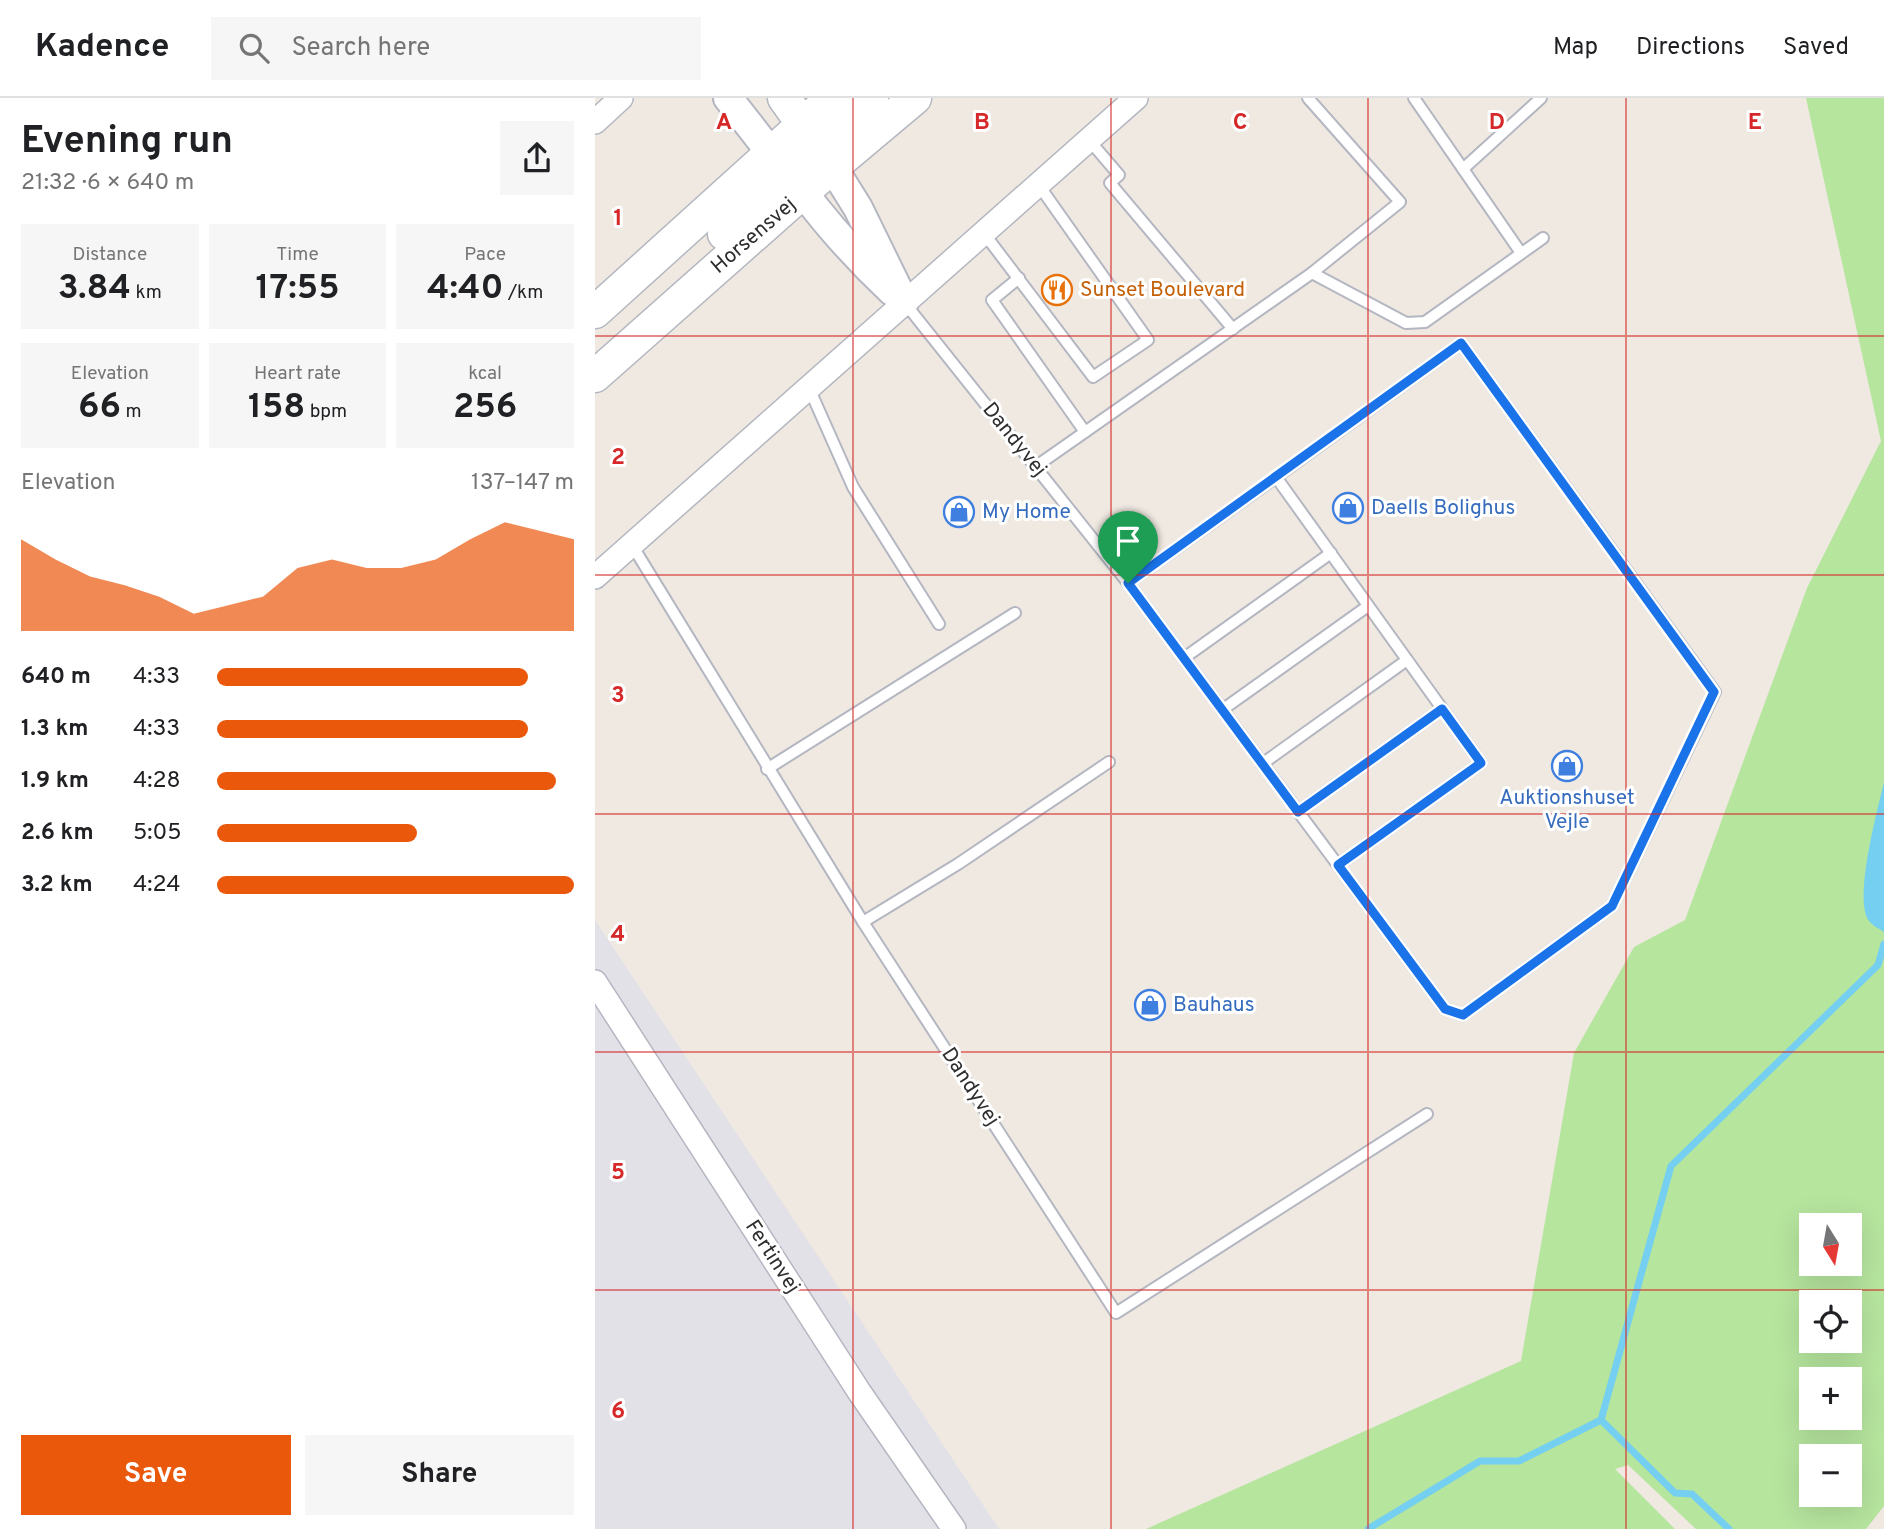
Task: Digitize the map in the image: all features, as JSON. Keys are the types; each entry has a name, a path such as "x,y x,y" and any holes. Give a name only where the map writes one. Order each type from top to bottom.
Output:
{"main road":[{"path":"784,98 818,146 872,98"},
{"name":"Horsensvej","path":"595,376 803,192 832,98"},
{"name":"Horsensvej","path":"595,312 777,160 818,146 915,98"},
{"path":"621,353 658,295 758,203 777,160 803,192"}],"street":[{"path":"595,122 621,98"},
{"path":"728,98 777,160"},
{"path":"595,577 1136,98"},
{"name":"Dandyvej","path":"818,146 858,208 904,302"},
{"name":"Dandyvej","path":"803,192 859,261 904,302"},
{"name":"Fertinvej","path":"595,982 860,1393 954,1529"}],"lane":[{"path":"1035,467 1313,273 1400,202 1308,98"},
{"path":"1414,98 1521,253"},
{"path":"1463,169 1541,98"},
{"path":"1089,139 1119,175 1110,183 1233,329"},
{"path":"983,232 1093,377 1148,340 1038,184"},
{"path":"1313,273 1406,323 1425,322 1543,238"},
{"path":"1019,278 992,300 1085,432"},
{"name":"Dandyvej","path":"904,302 1128,583 1445,1009 1463,1015 1612,906 1714,692 1461,343 1276,477"},
{"path":"809,387 853,487 939,624"},
{"path":"1128,583 1276,477 1481,763 1338,865"},
{"name":"Dandyvej","path":"632,545 863,922 1116,1313 1427,1114"},
{"path":"1184,658 1331,553"},
{"path":"1222,710 1368,606"},
{"path":"768,769 1015,612"},
{"path":"1262,764 1407,660"},
{"path":"1298,812 1442,709"},
{"path":"863,922 958,864 1109,762"}],"shaded area":[{"path":"595,920 999,1529 595,1529"}],"green space":[{"path":"1806,98 1884,98 1884,1506 1866,1529 1696,1529 1628,1465 1615,1469 1675,1529 1146,1529 1521,1361 1574,1053 1634,947 1685,920 1807,588 1881,441"}],"water":[{"path":"1884,782 1884,932 1870,922 1865,911 1864,895 1868,855"}],"waterway":[{"path":"1368,1529 1480,1461 1519,1461 1601,1420 1671,1166 1878,965 1884,944"},
{"path":"1601,1420 1675,1493 1692,1494 1729,1529"}],"place":[{"name":"Sunset Boulevard","path":"1057,290"},
{"name":"Daells Bolighus","path":"1348,508"},
{"name":"My Home","path":"959,512"},
{"name":"Auktionshuset Vejle","path":"1567,766"},
{"name":"Bauhaus","path":"1150,1005"}],"route":[{"path":"1461,343 1714,692 1612,906 1463,1015 1445,1009 1338,865 1481,763 1442,709 1298,812 1128,583 1461,343"}]}
